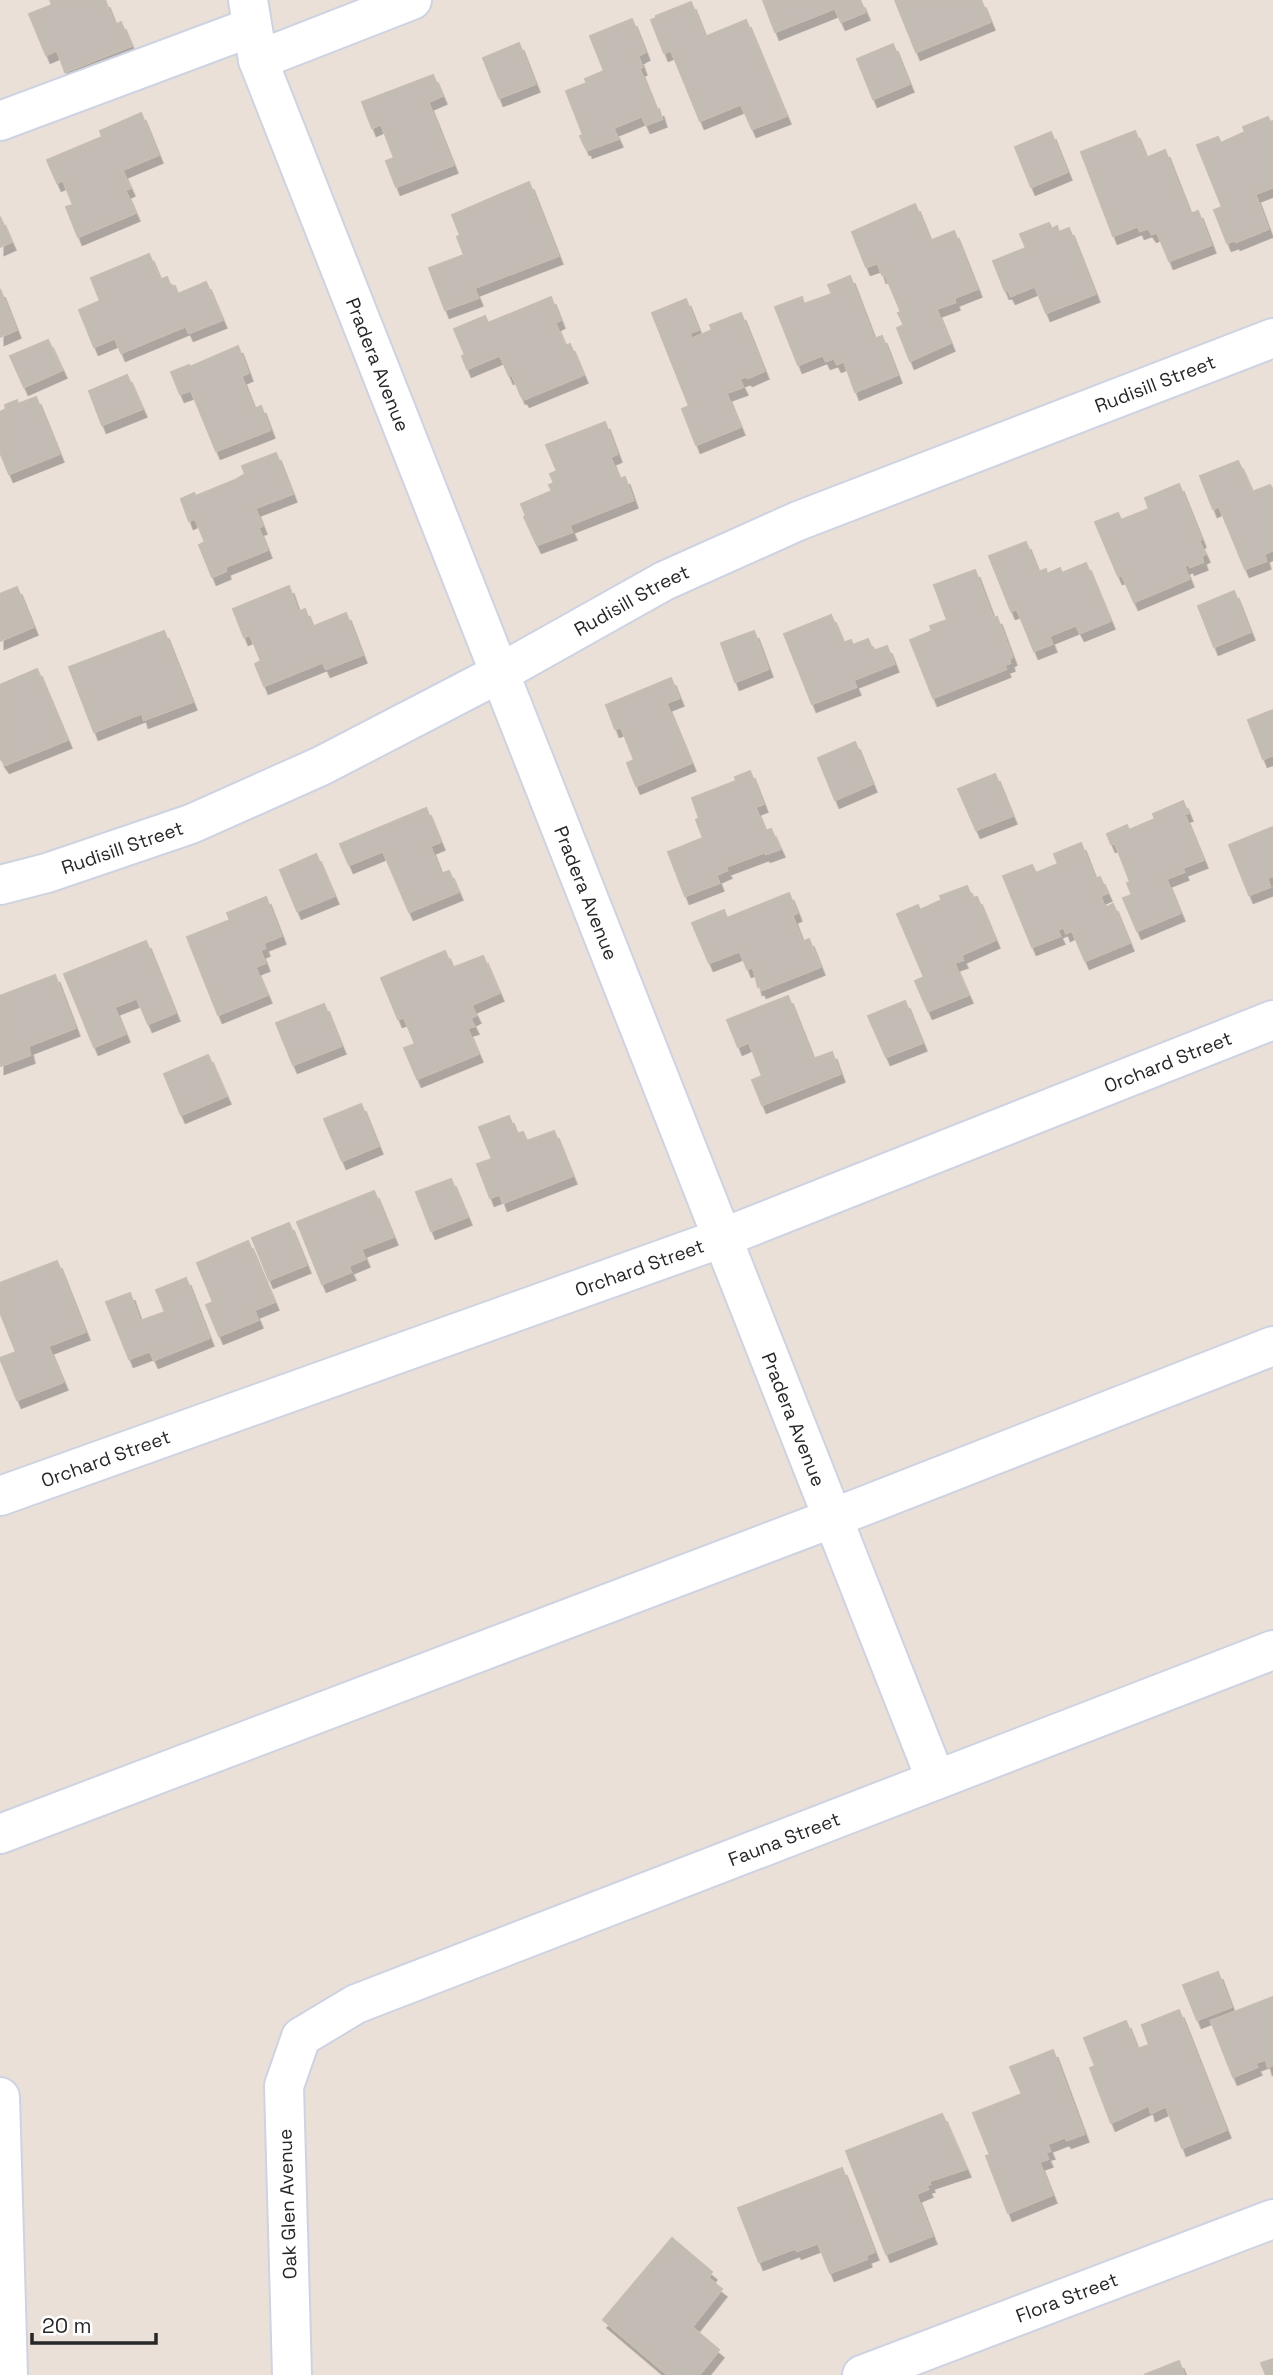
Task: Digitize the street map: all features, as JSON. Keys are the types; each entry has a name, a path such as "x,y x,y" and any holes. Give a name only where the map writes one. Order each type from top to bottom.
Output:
{"street":[{"path":"0,121 253,29 412,0"},
{"name":"Pradera Avenue","path":"253,29 500,673 936,1780"},
{"name":"Rudisill Street","path":"0,885 47,873 191,824 321,766 500,673 664,581 798,521 1273,338"},
{"name":"Orchard Street","path":"0,1496 722,1238 1273,1020"},
{"path":"0,1834 833,1518 1273,1346"},
{"name":"Fauna Street","path":"301,2037 356,2004 1273,1650"},
{"name":"Oak Glen Avenue","path":"292,2375 284,2086 301,2037"},
{"path":"0,2098 8,2375"},
{"name":"Flora Street","path":"862,2375 1273,2220"}],"building":[{"path":"50,0 105,0 115,25 121,22 131,46 65,72 57,50 46,55 29,14 52,5"},
{"path":"763,0 860,0 865,12 841,22 835,8 775,32"},
{"path":"895,0 981,0 990,22 916,52"},
{"path":"691,2 705,37 746,20 786,116 752,129 741,104 700,121 671,50 664,53 651,20"},
{"path":"632,19 645,52 638,56 642,67 639,68 662,119 646,125 642,116 613,128 618,139 588,150 580,136 583,135 566,91 587,83 585,79 604,71 590,36"},
{"path":"519,43 535,84 499,98 483,58"},
{"path":"893,44 909,84 873,99 857,59"},
{"path":"433,75 442,96 428,102 453,165 396,187 386,161 394,158 381,124 372,128 362,102"},
{"path":"141,113 158,155 122,170 130,188 125,190 135,213 78,237 66,207 73,205 63,180 57,183 47,160 102,137 100,131"},
{"path":"1268,117 1270,122 1273,121 1273,187 1255,194 1268,229 1227,243 1214,210 1222,207 1197,145 1218,137 1221,143 1245,132 1243,127"},
{"path":"1135,131 1146,158 1165,150 1190,214 1198,211 1211,245 1169,261 1157,232 1152,234 1148,228 1140,231 1138,226 1113,236 1081,152"},
{"path":"1051,132 1067,172 1031,187 1015,147"},
{"path":"529,182 558,256 474,288 478,298 445,310 429,268 464,255 452,215"},
{"path":"915,204 930,241 954,231 977,289 936,309 950,343 910,361 897,328 904,325 898,313 901,312 885,274 882,275 878,263 866,267 852,232"},
{"path":"0,217 11,242 0,247"},
{"path":"1049,223 1052,229 1057,226 1059,232 1069,228 1095,294 1046,313 1035,286 1011,296 1008,290 1005,291 993,261 1026,248 1020,234"},
{"path":"149,254 160,280 167,277 178,294 206,282 222,320 189,333 186,326 121,353 115,338 94,347 79,310 100,301 91,278"},
{"path":"850,276 874,339 882,336 897,375 855,392 844,361 837,364 834,358 826,361 823,355 798,365 775,307 802,297 804,304 832,294 828,285"},
{"path":"0,289 16,330 0,337"},
{"path":"551,297 560,320 555,323 565,346 570,344 583,375 525,399 521,396 514,374 509,376 500,355 467,369 462,356 465,355 454,329 485,316 488,323"},
{"path":"686,299 698,330 689,333 692,339 712,330 710,325 741,313 764,371 739,379 743,387 726,393 740,427 696,445 682,409 689,406 652,313"},
{"path":"48,340 62,370 24,387 10,356"},
{"path":"238,346 248,373 241,376 254,409 261,406 270,430 216,451 191,390 180,394 171,372 189,365 190,367"},
{"path":"127,375 142,409 102,425 89,391"},
{"path":"36,397 59,454 9,474 0,452 0,412 6,409 5,405 17,400 18,404"},
{"path":"605,422 617,454 610,457 619,479 625,477 633,500 569,525 572,532 537,545 521,504 552,491 549,485 554,483 550,474 557,471 546,445"},
{"path":"276,453 292,494 255,508 262,526 258,527 267,550 225,567 226,571 212,577 199,545 205,542 195,518 189,521 181,499 194,493 196,496 235,480 245,474 242,466"},
{"path":"1238,461 1252,492 1270,485 1273,490 1273,550 1264,554 1266,561 1245,569 1219,506 1213,509 1200,476"},
{"path":"1179,484 1201,539 1199,541 1205,554 1201,556 1203,562 1190,567 1189,564 1184,566 1189,579 1134,602 1122,575 1118,576 1095,522 1118,513 1121,520 1149,509 1145,498"},
{"path":"1026,542 1038,572 1046,569 1047,574 1060,568 1062,573 1086,563 1110,621 1080,633 1076,625 1049,636 1052,644 1034,651 1017,609 1011,611 989,556"},
{"path":"975,570 993,618 997,617 1012,657 1009,659 1010,663 1004,665 1006,669 933,698 910,640 932,631 930,626 947,620 934,585"},
{"path":"289,586 298,612 305,609 312,627 346,613 362,655 326,669 323,662 264,686 255,664 261,661 250,634 244,637 233,609"},
{"path":"17,587 33,627 0,641 0,594"},
{"path":"1234,591 1250,632 1214,647 1198,606"},
{"path":"831,615 843,643 851,640 853,645 868,639 873,651 887,646 894,664 853,680 856,687 812,704 784,634"},
{"path":"164,631 192,702 144,720 142,713 94,732 69,667"},
{"path":"754,631 768,669 735,682 721,643"},
{"path":"37,669 67,740 5,765 0,758 0,685"},
{"path":"671,678 679,698 666,703 691,763 636,786 627,763 634,760 621,727 615,729 606,705"},
{"path":"1273,710 1273,755 1263,759 1248,720"},
{"path":"855,742 872,784 835,800 818,758"},
{"path":"750,771 763,804 755,807 765,831 771,829 780,849 725,867 727,870 716,875 719,883 685,896 668,852 703,838 692,798 736,781 735,777"},
{"path":"995,774 1012,816 976,830 958,789"},
{"path":"1183,801 1188,813 1184,814 1203,860 1182,868 1184,872 1166,879 1180,913 1137,931 1123,898 1132,895 1127,883 1130,882 1115,843 1111,844 1107,834 1127,825 1129,830 1155,819 1153,814"},
{"path":"426,808 440,842 430,846 441,874 449,871 458,892 409,912 383,851 349,865 340,844"},
{"path":"1273,827 1273,876 1267,878 1270,887 1249,895 1229,845"},
{"path":"1081,843 1095,879 1100,877 1107,893 1100,896 1105,908 1113,904 1129,943 1085,961 1072,930 1066,933 1064,927 1057,930 1060,936 1032,947 1003,876 1032,865 1036,873 1058,864 1054,854"},
{"path":"316,854 334,896 297,911 280,870"},
{"path":"967,886 972,898 977,897 995,940 961,955 963,960 954,963 968,995 928,1011 915,981 924,977 897,914 918,905 920,910 942,900 940,896"},
{"path":"789,893 797,913 792,915 802,942 809,939 820,967 762,990 758,987 753,967 747,969 740,951 709,963 692,923 724,910 727,918"},
{"path":"266,897 281,936 263,943 265,948 260,950 265,963 255,967 267,995 218,1015 187,937 230,920 227,913"},
{"path":"146,941 175,1013 148,1024 137,998 114,1007 125,1034 94,1047 64,974"},
{"path":"445,951 452,968 483,956 499,993 471,1005 476,1015 470,1018 474,1026 467,1028 478,1054 417,1079 404,1048 415,1044 404,1017 398,1019 381,978"},
{"path":"55,975 75,1028 28,1046 30,1055 0,1066 0,996"},
{"path":"788,996 813,1059 832,1052 840,1074 762,1105 752,1080 762,1076 749,1042 738,1047 727,1020"},
{"path":"905,1001 922,1043 886,1057 868,1016"},
{"path":"324,1004 341,1046 293,1065 276,1023"},
{"path":"208,1055 226,1096 181,1115 164,1074"},
{"path":"361,1104 378,1146 342,1161 324,1119"},
{"path":"509,1116 516,1134 523,1132 527,1141 554,1131 572,1176 503,1203 500,1194 490,1198 477,1164 492,1159 479,1127"},
{"path":"451,1179 467,1217 431,1231 416,1192"},
{"path":"374,1191 393,1237 361,1249 365,1259 348,1266 351,1272 322,1284 297,1222"},
{"path":"289,1223 306,1265 269,1280 252,1238"},
{"path":"248,1241 274,1302 254,1310 258,1320 219,1336 206,1305 213,1302 197,1263"},
{"path":"57,1261 85,1332 48,1346 63,1382 17,1400 0,1358 16,1352 0,1312 0,1283"},
{"path":"186,1278 209,1338 154,1360 150,1351 129,1359 106,1302 130,1293 140,1321 165,1312 156,1290"},
{"path":"1218,1972 1231,2007 1197,2020 1183,1985"},
{"path":"1273,1997 1273,2065 1268,2067 1266,2059 1255,2063 1257,2067 1233,2077 1211,2021"},
{"path":"1179,2010 1226,2130 1182,2148 1166,2106 1151,2113 1149,2105 1111,2123 1090,2068 1095,2066 1084,2038 1126,2021 1137,2049 1149,2045 1142,2025"},
{"path":"1053,2050 1084,2134 1047,2144 1050,2151 1045,2152 1048,2159 1039,2162 1052,2195 1008,2213 986,2156 990,2155 973,2113 1022,2094 1010,2067"},
{"path":"942,2114 966,2169 929,2181 930,2184 926,2185 928,2189 916,2194 932,2236 886,2254 846,2151"},
{"path":"842,2168 874,2252 866,2255 867,2259 830,2273 818,2243 759,2262 738,2208"},
{"path":"672,2238 712,2272 708,2278 722,2289 692,2327 719,2350 699,2375 668,2375 603,2320"},
{"path":"1273,2359 1273,2375 1266,2375 1261,2363"},
{"path":"1179,2361 1184,2375 1144,2375"}]}
